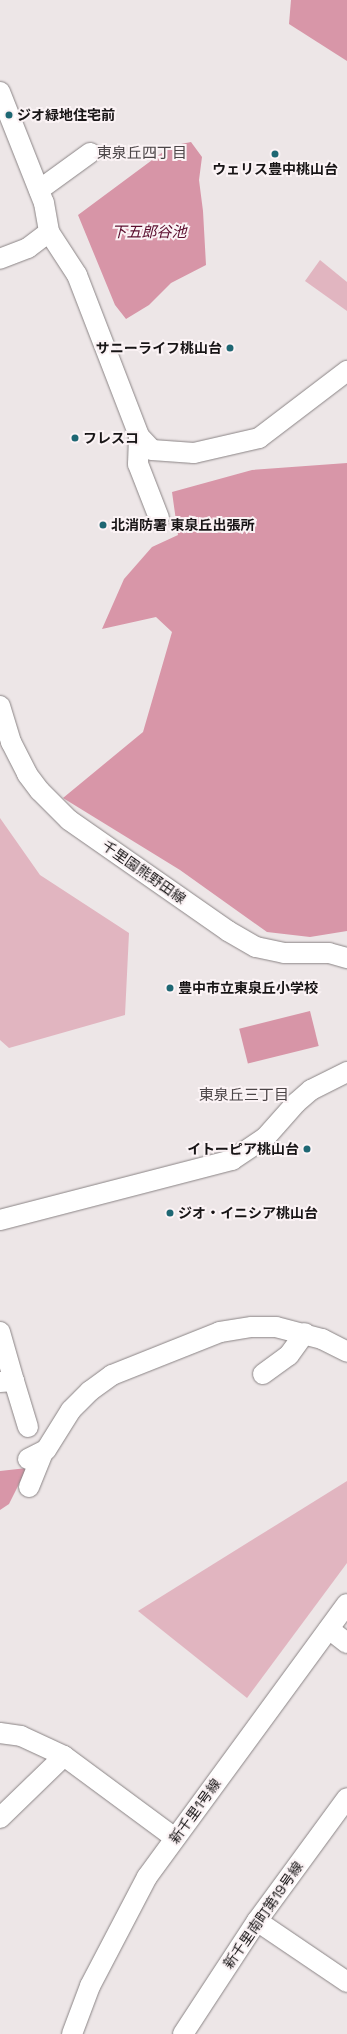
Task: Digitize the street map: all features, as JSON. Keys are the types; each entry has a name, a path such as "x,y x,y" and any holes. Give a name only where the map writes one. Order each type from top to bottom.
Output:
{"street":[{"path":"0,92 39,190 49,232 77,275 139,436 152,450 194,453 259,438 347,371"},
{"path":"39,190 90,153"},
{"path":"0,259 28,248 49,232"},
{"path":"139,436 138,464 159,518"},
{"name":"千里園熊野田線","path":"0,706 11,742 27,774 40,791 68,820 228,931 256,946 284,953 330,953 347,958"},
{"path":"0,1220 232,1160 243,1155 266,1138 296,1103 311,1090 347,1072"},
{"path":"29,1487 35,1454 80,1400 119,1372 194,1342 237,1328 270,1327 305,1333 322,1338 347,1352"},
{"path":"0,1332 7,1381 28,1427"},
{"path":"263,1374 289,1355 305,1333"},
{"name":"新千里1号線","path":"72,2034 90,1986 121,1923 148,1878 175,1838 347,1604"},
{"path":"329,1629 347,1643"},
{"path":"0,1733 21,1736 64,1756 175,1838"},
{"path":"0,1818 64,1756"},
{"name":"新千里南町第19号線","path":"184,2033 257,1921 345,1806"},
{"path":"257,1921 347,1982"}],"shaded area":[{"path":"291,0 347,0 347,61 289,24"},
{"path":"320,260 347,282 347,311 305,281"},
{"path":"347,463 347,931 310,937 267,932 180,870 63,798 143,732 172,632 156,617 102,629 124,579 152,547 178,535 172,492 252,470"},
{"path":"0,818 40,875 129,933 125,1015 9,1048 0,1040"},
{"path":"27,1468 9,1504 0,1510 0,1471"},
{"path":"347,1481 347,1563 247,1698 138,1611"}],"water":[{"name":"下五郎谷池","path":"191,142 202,157 199,180 203,211 206,265 171,283 149,305 126,319 115,305 78,215 171,146"},
{"path":"310,1011 319,1046 248,1064 239,1029"}],"place":[{"name":"ジオ緑地住宅前","path":"9,115"},
{"name":"ウェリス豊中桃山台","path":"275,154"},
{"name":"サニーライフ桃山台","path":"230,348"},
{"name":"フレスコ","path":"75,438"},
{"name":"北消防署 東泉丘出張所","path":"103,525"},
{"name":"豊中市立東泉丘小学校","path":"170,988"},
{"name":"イトーピア桃山台","path":"307,1149"},
{"name":"ジオ・イニシア桃山台","path":"170,1213"}],"district":[{"name":"東泉丘四丁目","path":"142,153"},
{"name":"東泉丘三丁目","path":"244,1095"}]}
